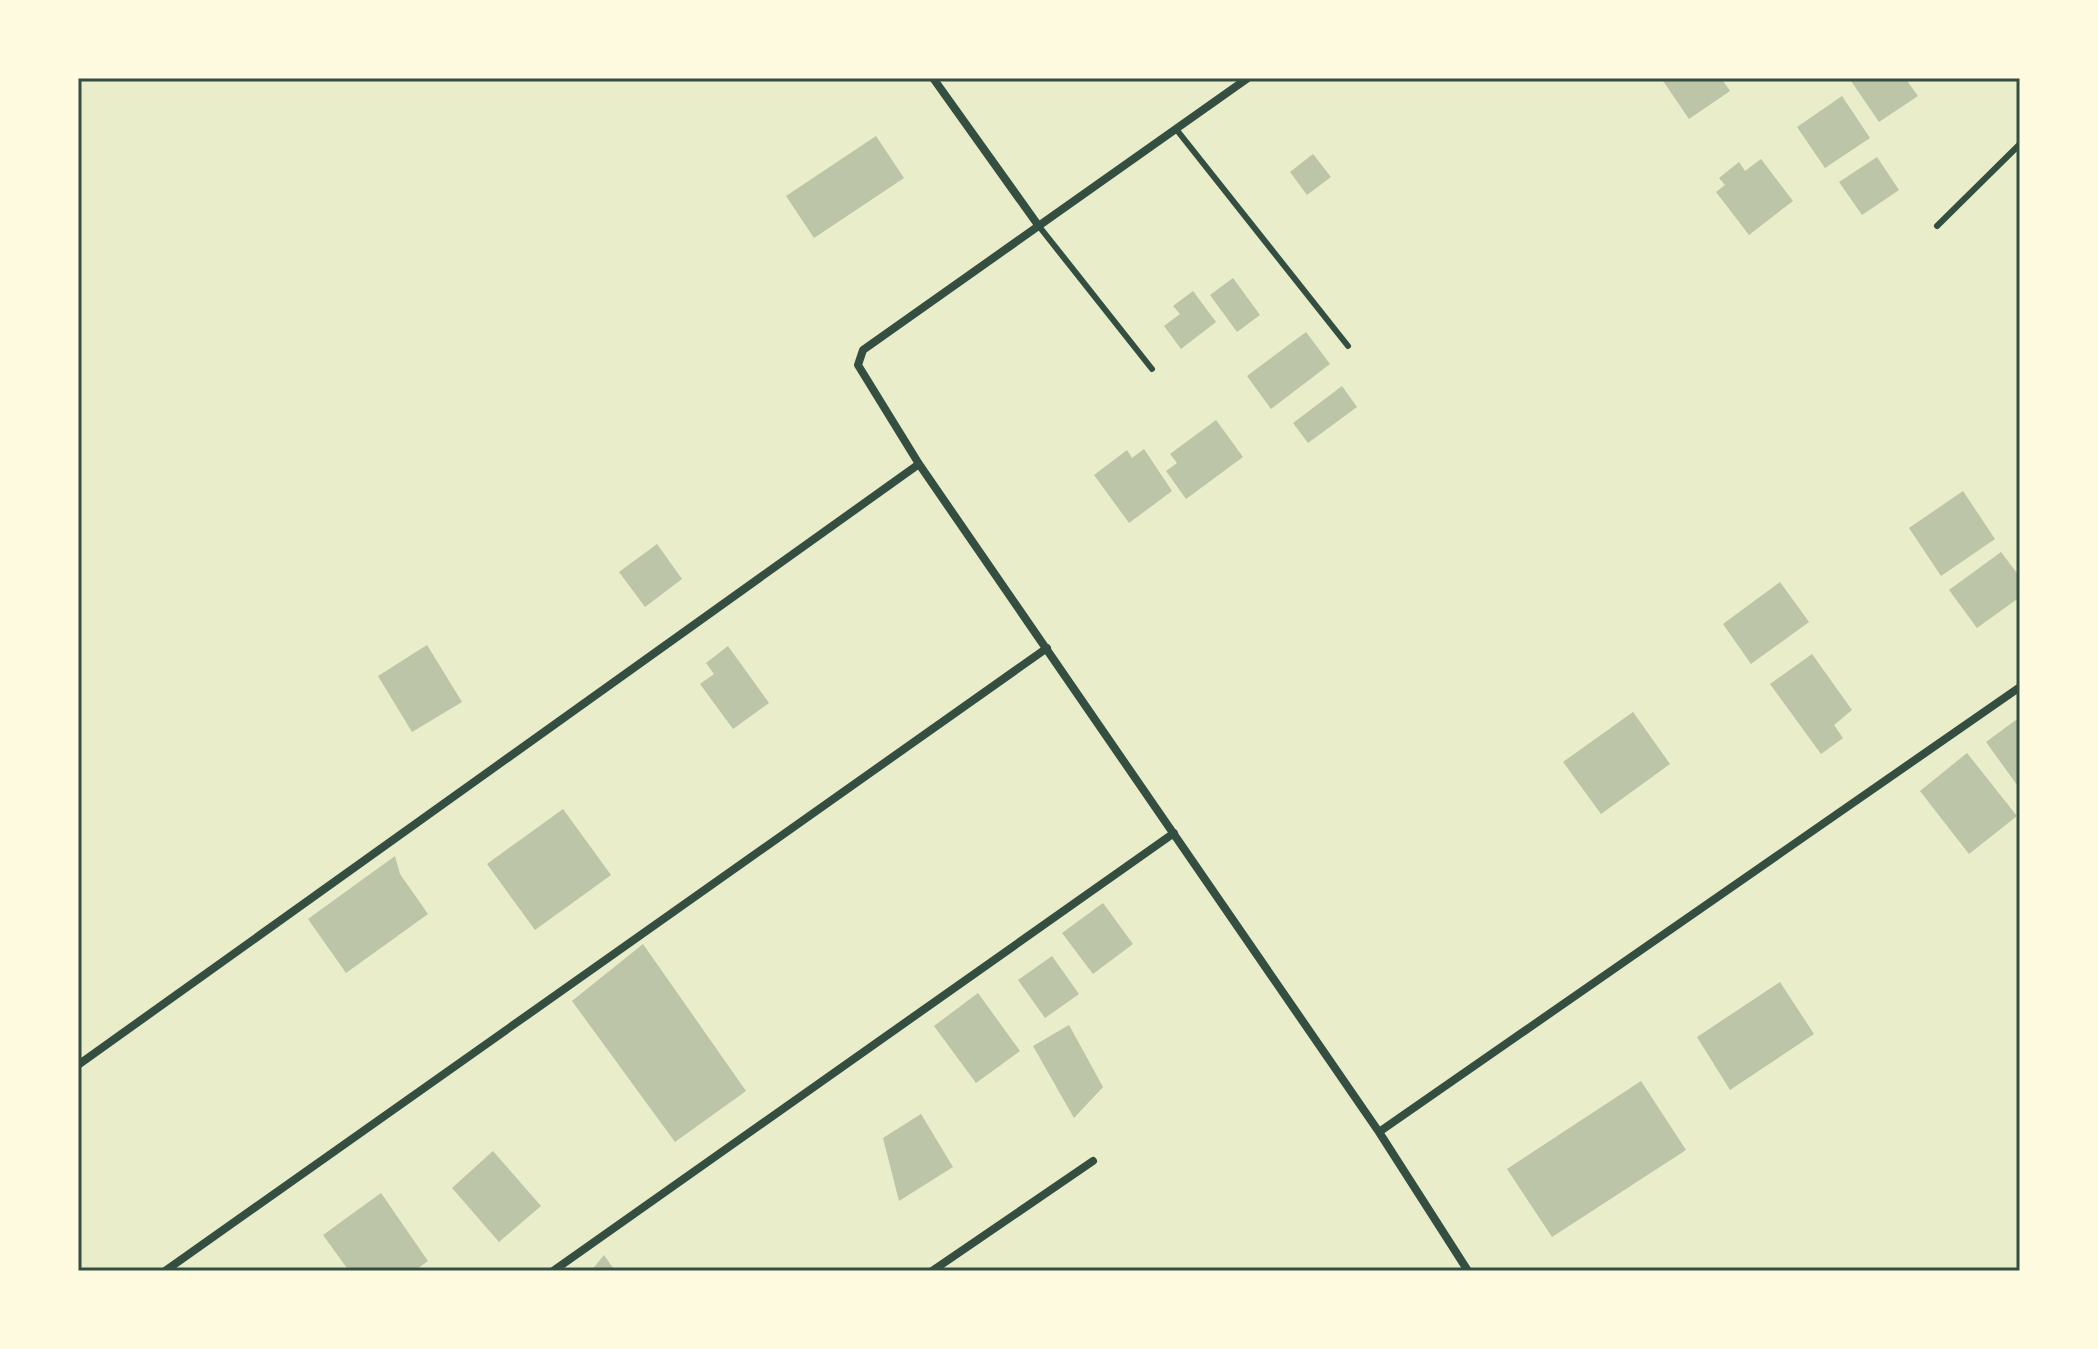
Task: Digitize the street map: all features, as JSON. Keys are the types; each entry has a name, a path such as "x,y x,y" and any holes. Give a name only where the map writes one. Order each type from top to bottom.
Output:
{"street":[{"path":"933,78 1038,225"},
{"path":"1248,78 860,354 860,370 919,464 1379,1132 1468,1271"},
{"path":"78,1065 919,464"},
{"path":"165,1271 1047,648"},
{"path":"1379,1132 2020,687"},
{"path":"553,1271 1174,833"},
{"path":"932,1271 1093,1161"}],"lane":[{"path":"1176,129 1348,346"},
{"path":"1937,226 2020,144"},
{"path":"1038,225 1152,369"}],"building":[{"path":"1661,78 1721,78 1730,91 1689,119"},
{"path":"1849,78 1905,78 1918,96 1879,122"},
{"path":"1842,96 1870,138 1825,168 1797,127"},
{"path":"876,136 904,178 814,238 786,196"},
{"path":"1313,154 1331,177 1307,195 1290,172"},
{"path":"1877,157 1899,190 1862,215 1839,182"},
{"path":"1761,159 1793,201 1749,235 1716,192 1725,185 1719,178 1739,162 1745,171"},
{"path":"1233,278 1260,315 1237,332 1210,295"},
{"path":"1193,291 1216,322 1181,349 1164,326 1180,314 1173,306"},
{"path":"1306,332 1330,364 1271,409 1247,376"},
{"path":"1342,386 1357,407 1308,443 1293,423"},
{"path":"1216,420 1243,457 1186,499 1166,471 1177,463 1170,454"},
{"path":"1144,449 1172,491 1129,523 1094,475 1127,450 1132,458"},
{"path":"1963,491 1995,539 1941,576 1909,528"},
{"path":"657,544 682,579 645,607 619,572"},
{"path":"2001,552 2020,577 2020,597 1977,628 1949,590"},
{"path":"1780,582 1809,622 1751,664 1723,624"},
{"path":"427,645 462,702 412,732 378,676"},
{"path":"728,646 769,703 733,729 700,684 714,674 706,663"},
{"path":"1812,654 1852,710 1834,725 1843,738 1821,754 1770,684"},
{"path":"1633,712 1670,764 1601,814 1563,762"},
{"path":"2020,717 2020,789 1986,742"},
{"path":"1967,753 2017,816 1969,854 1920,791"},
{"path":"563,809 611,875 535,930 487,864"},
{"path":"395,856 400,874 428,914 346,973 308,919"},
{"path":"1103,903 1133,944 1093,974 1062,933"},
{"path":"643,944 746,1091 675,1142 572,1001"},
{"path":"1052,956 1079,994 1045,1018 1018,980"},
{"path":"1780,982 1814,1034 1730,1090 1697,1037"},
{"path":"978,993 1020,1051 976,1083 934,1026"},
{"path":"1069,1025 1103,1087 1074,1118 1033,1046"},
{"path":"1641,1081 1686,1150 1552,1237 1507,1169"},
{"path":"921,1114 953,1167 899,1201 883,1138"},
{"path":"493,1151 541,1206 499,1242 452,1188"},
{"path":"381,1193 428,1261 414,1271 349,1271 323,1235"},
{"path":"604,1255 615,1271 591,1271"}]}
